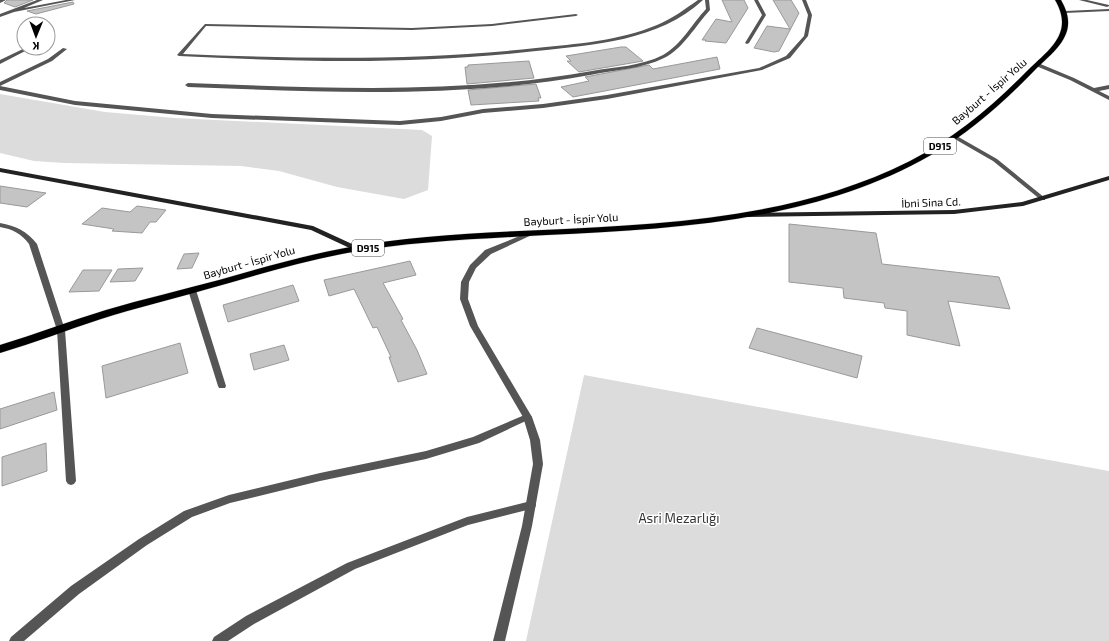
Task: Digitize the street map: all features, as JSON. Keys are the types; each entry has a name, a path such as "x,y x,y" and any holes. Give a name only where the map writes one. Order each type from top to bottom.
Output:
{"main road":[{"name":"Bayburt - İspir Yolu","path":"0,350 61,330 79,322 303,259 415,240 619,228 748,215 812,201 850,189 894,172 955,136 1012,90 1038,65 1064,35 1067,27 1065,12 1058,0"},
{"path":"0,170 313,228 359,250"},
{"name":"İbni Sina Cd.","path":"748,215 954,212 1023,204 1109,178"}],"street":[{"path":"0,2 4,0"},
{"path":"0,16 41,0"},
{"path":"16,11 73,0"},
{"path":"576,15 492,25 425,28 205,25 179,55 359,61 512,53 600,41 632,34 672,20 700,0"},
{"path":"188,85 422,90 539,82 581,76 648,62 668,54 708,9 707,0"},
{"path":"748,43 764,15 756,0"},
{"path":"0,88 75,103 212,116 400,123 441,119 483,111 543,106 607,97 760,69 788,57 806,36 810,15 804,0"},
{"path":"1081,0 1109,6"},
{"path":"1065,12 1109,10"},
{"path":"0,84 50,60 65,49"},
{"path":"0,62 16,54"},
{"path":"1038,65 1109,98"},
{"path":"1094,90 1109,87"},
{"path":"955,136 995,160 1043,199"},
{"path":"0,225 20,231 27,235 33,244 61,330 71,481"},
{"path":"0,231 20,231"},
{"path":"499,641 531,505 538,464 535,440 527,417 474,326 464,299 465,282 474,267 488,252 532,233"},
{"path":"192,290 222,386"},
{"path":"15,641 75,590 143,542 188,514 229,499 252,493 426,455 476,440 527,417"},
{"path":"218,641 250,620 351,566 467,521 531,505"}],"green space":[{"path":"0,94 105,112 175,118 422,130 432,136 428,190 404,199 337,187 279,171 241,166 64,163 34,161 0,153"},
{"name":"Asri Mezarlığı","path":"584,375 1109,471 1109,641 526,641"}],"building":[{"path":"7,0 33,0 15,7 4,3"},
{"path":"722,0 744,0 748,8 726,43 702,40 716,19 732,22"},
{"path":"773,0 791,0 799,13 779,51 774,52 754,48 767,26 790,29"},
{"path":"73,2 74,4 36,14 27,11"},
{"path":"626,47 643,61 579,72 567,61 571,61 566,56"},
{"path":"717,57 720,69 573,97 561,87 589,81 585,77 649,65 653,69"},
{"path":"529,61 534,78 467,84 465,67 468,67 468,65"},
{"path":"536,84 541,98 538,98 539,101 471,105 468,90"},
{"path":"0,186 46,193 27,207 0,203"},
{"path":"137,206 166,210 156,222 150,222 142,233 112,231 114,229 82,224 102,208 130,212"},
{"path":"789,224 876,233 882,264 999,277 1010,309 948,301 960,346 907,335 907,311 885,308 884,303 844,298 843,288 789,282"},
{"path":"199,253 192,268 177,269 184,254"},
{"path":"410,261 416,275 383,283 403,319 401,320 417,350 427,374 398,382 389,357 391,357 377,327 373,328 354,289 329,296 324,280"},
{"path":"143,268 135,281 110,282 118,269"},
{"path":"83,270 112,270 99,291 69,292"},
{"path":"293,285 299,301 228,322 223,305"},
{"path":"757,328 862,356 857,378 749,348"},
{"path":"180,343 188,373 106,398 102,366"},
{"path":"284,345 289,360 254,370 250,354"},
{"path":"54,392 57,410 0,429 0,409"},
{"path":"46,443 47,471 2,486 2,457"}]}
